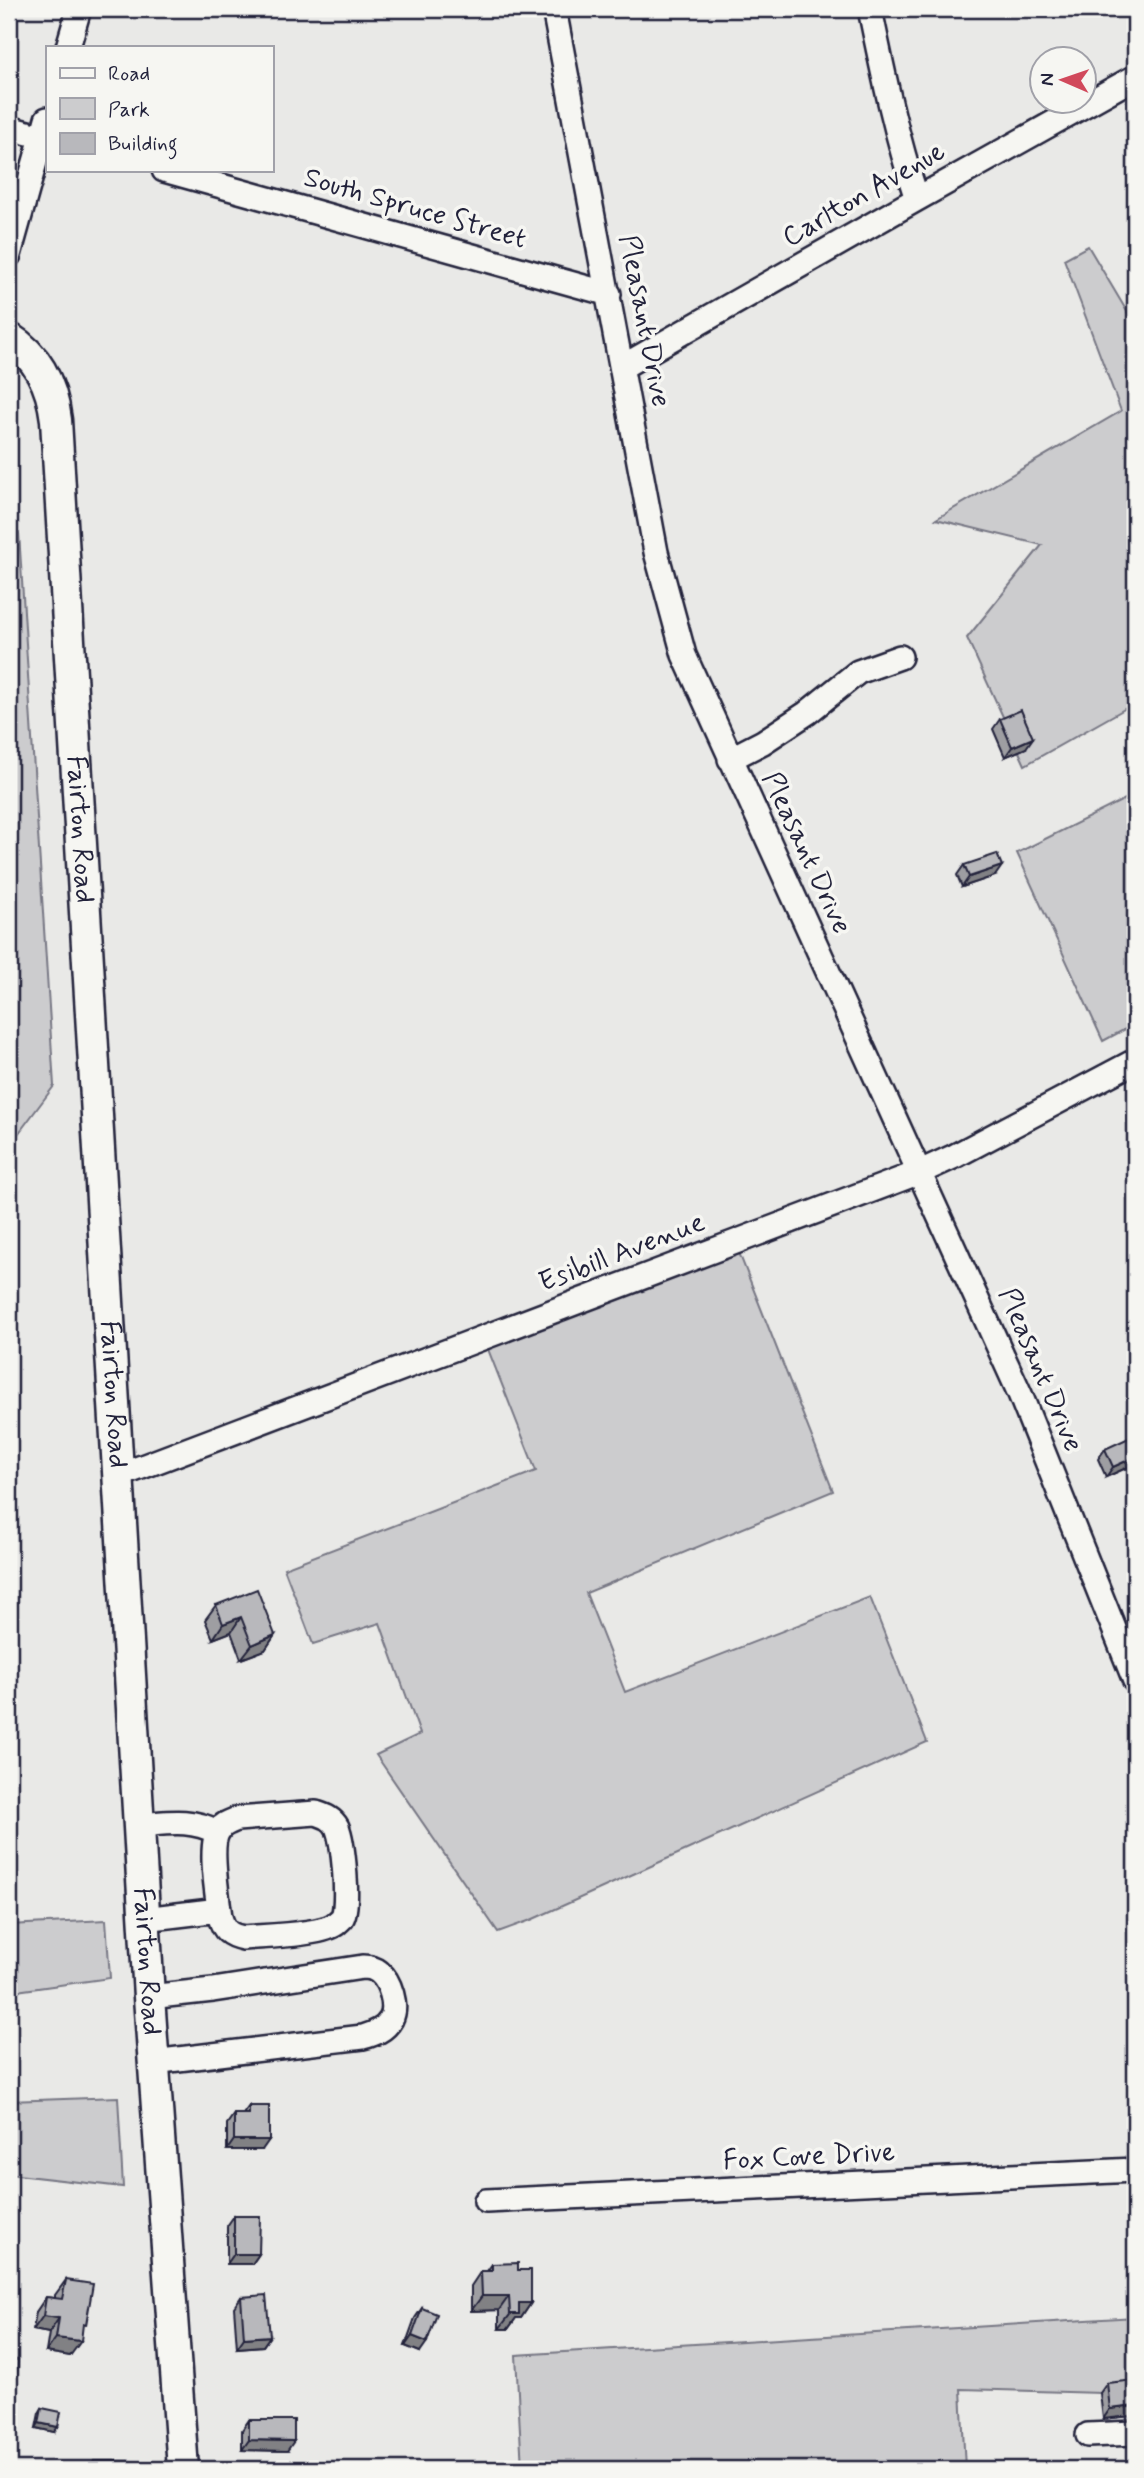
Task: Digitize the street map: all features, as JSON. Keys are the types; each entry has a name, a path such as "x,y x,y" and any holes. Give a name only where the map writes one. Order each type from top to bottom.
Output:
{"main road":[{"name":"Fairton Road","path":"9,338 32,356 43,372 52,394 55,411 144,1919 183,2469"}],"street":[{"path":"68,46 79,9"},
{"name":"Pleasant Drive","path":"554,9 656,552 684,655 1020,1394 1135,1681"},
{"path":"870,9 885,87 916,199"},
{"name":"Carlton Avenue","path":"622,367 1135,77"},
{"path":"9,128 46,131 9,255"},
{"name":"South Spruce Street","path":"171,172 609,295"},
{"path":"730,759 763,742 807,713 858,673 900,657"},
{"name":"Esibill Avenue","path":"118,1476 920,1172 956,1156 1135,1061"},
{"path":"316,1813 328,1816 337,1826 341,1841 346,1903 342,1917 332,1926 243,1938 232,1936 223,1928 219,1910 214,1845 217,1832 226,1823 237,1819 316,1813"},
{"path":"139,1825 199,1823 217,1832"},
{"path":"144,1919 219,1910"},
{"path":"149,1997 363,1967 379,1972 387,1981 393,2010 391,2019 382,2029 363,2037 153,2062"},
{"name":"Fox Cove Drive","path":"486,2201 1135,2170"},
{"path":"1088,2435 1135,2433"}],"green space":[{"path":"1088,246 1135,325 1135,703 1025,765 967,638 1042,545 936,519 1121,411 1064,259"},
{"path":"9,530 19,533 54,1086 9,1146"},
{"path":"1135,794 1135,1024 1103,1041 1017,853"},
{"path":"734,1240 833,1491 586,1593 625,1692 870,1597 927,1742 531,1920 498,1932 376,1755 420,1734 380,1623 313,1644 284,1568 536,1471 484,1339"},
{"path":"106,1920 110,1978 9,1992 9,1925"},
{"path":"118,2097 123,2187 9,2174 9,2101"},
{"path":"1135,2317 1135,2394 961,2389 965,2469 522,2469 516,2355"}],"building":[{"path":"1021,710 1033,738 1012,747 1000,719"},
{"path":"997,854 1002,866 969,877 964,865"},
{"path":"1133,1436 1135,1457 1113,1467 1105,1449"},
{"path":"257,1589 275,1635 252,1645 241,1617 223,1624 216,1605"},
{"path":"249,2106 269,2106 269,2140 234,2140 234,2114 249,2114"},
{"path":"234,2216 260,2216 259,2254 234,2254"},
{"path":"518,2263 518,2270 531,2270 531,2303 519,2303 519,2314 510,2314 509,2296 482,2296 481,2271 492,2271 492,2264"},
{"path":"66,2280 93,2284 81,2341 56,2338 59,2318 43,2316 46,2297 62,2299"},
{"path":"266,2295 270,2336 244,2338 241,2297"},
{"path":"422,2308 437,2314 427,2342 412,2336"},
{"path":"9,2359 18,2360 16,2388 9,2388"},
{"path":"1135,2380 1135,2406 1110,2409 1107,2383"},
{"path":"42,2408 61,2412 58,2427 39,2423"},
{"path":"249,2420 294,2420 294,2441 249,2440"},
{"path":"94,2461 130,2461 130,2469 94,2469"},
{"path":"1018,2465 1055,2465 1055,2469 1018,2469"}]}
